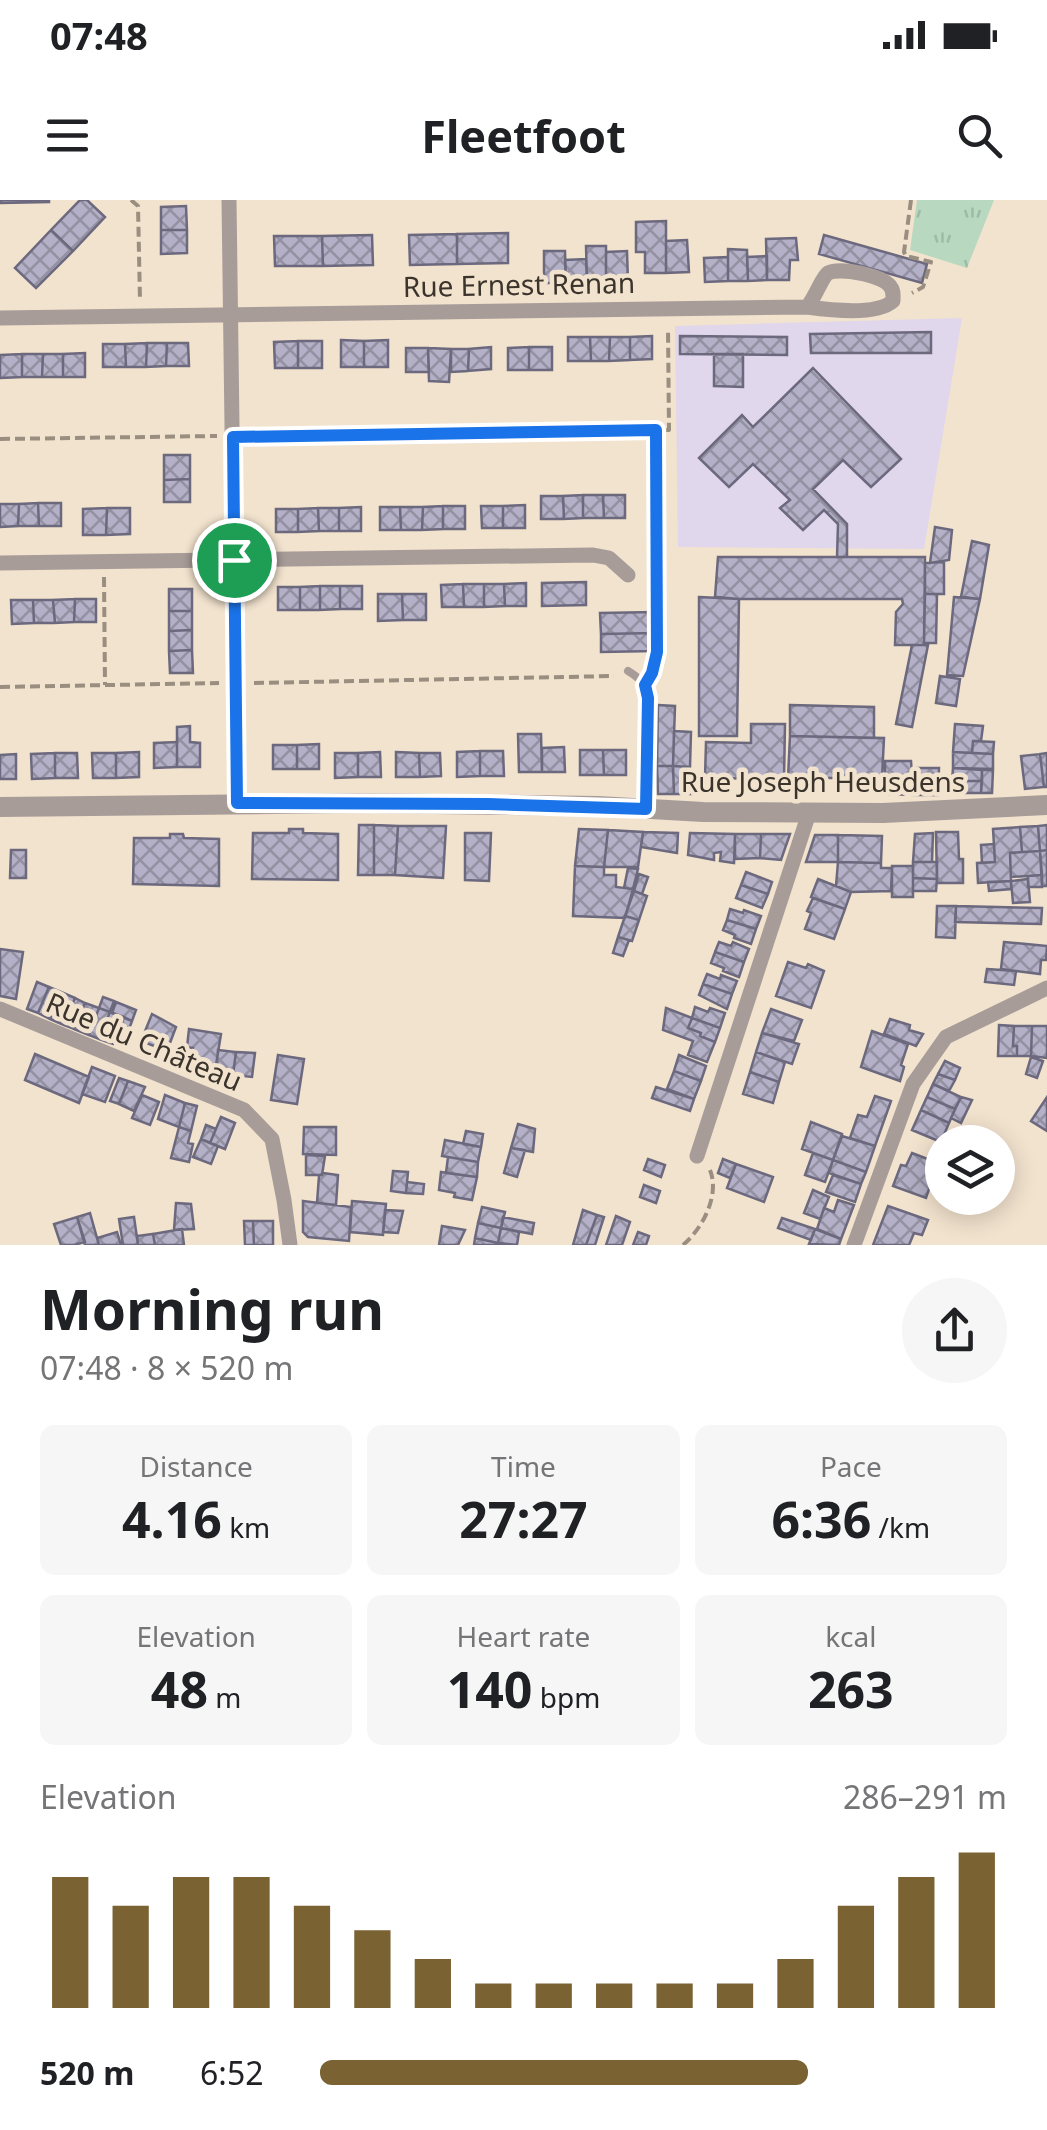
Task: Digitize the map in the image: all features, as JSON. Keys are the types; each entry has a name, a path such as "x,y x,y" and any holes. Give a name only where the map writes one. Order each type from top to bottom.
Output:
{"street":[{"path":"229,200 237,803"},
{"path":"807,307 816,298 823,279 842,270 879,279 890,286 893,297"},
{"name":"Rue Ernest Renan","path":"0,318 668,308 880,309 888,306 893,297"},
{"path":"0,563 593,555 608,558 628,575"},
{"name":"Rue Joseph Heusdens","path":"0,807 507,804 883,813 1047,805"},
{"path":"698,1156 809,813"},
{"path":"854,1245 913,1084 946,1037 1044,993"},
{"name":"Rue du Château","path":"0,1009 244,1110 272,1139 290,1245"}],"lane":[{"path":"628,671 645,685 648,698 646,809"}],"path":[{"path":"131,200 138,206 140,316"},
{"path":"893,297 923,288 931,262 906,256 904,252 911,200"},
{"path":"0,439 670,430 668,308"},
{"path":"645,685 657,652 656,430"},
{"path":"104,562 105,685"},
{"path":"0,687 616,676 628,671"},
{"path":"683,1245 710,1205 713,1178 707,1163 698,1156"}],"shaded area":[{"path":"962,318 924,549 678,547 675,326"}],"green space":[{"path":"917,200 994,200 967,268 910,250"}],"building":[{"path":"49,200 49,202 0,203"},
{"path":"80,200 87,200 105,217 73,251 51,230"},
{"path":"186,206 187,230 161,230 161,207"},
{"path":"666,221 666,273 645,273 645,252 636,252 636,222"},
{"path":"51,230 73,251 36,288 15,268"},
{"path":"161,230 187,230 187,253 161,254"},
{"path":"508,233 508,263 457,264 457,234"},
{"path":"457,234 457,264 410,265 409,235"},
{"path":"372,235 373,265 323,266 322,236"},
{"path":"824,235 927,264 922,283 819,254"},
{"path":"274,236 322,236 323,266 275,266"},
{"path":"796,238 798,260 790,260 789,280 767,280 766,239"},
{"path":"687,240 689,272 666,273 666,241"},
{"path":"586,246 606,246 606,282 587,282"},
{"path":"728,249 747,250 748,281 728,281"},
{"path":"544,251 565,251 566,283 544,283"},
{"path":"627,251 628,282 606,282 606,252"},
{"path":"767,256 767,280 748,281 747,257"},
{"path":"728,257 728,281 705,282 704,258"},
{"path":"586,259 587,282 566,283 565,260"},
{"path":"931,332 931,353 811,353 810,334"},
{"path":"652,336 652,359 630,360 630,337"},
{"path":"680,336 787,337 787,355 680,354"},
{"path":"568,337 590,337 591,361 568,361"},
{"path":"590,337 610,337 609,361 591,361"},
{"path":"610,337 630,337 630,360 609,361"},
{"path":"341,340 364,341 364,367 341,367"},
{"path":"388,340 388,367 364,367 364,341"},
{"path":"298,341 322,341 322,368 298,368"},
{"path":"298,341 298,368 275,368 274,342"},
{"path":"147,343 146,367 126,367 125,344"},
{"path":"147,343 167,343 166,366 146,367"},
{"path":"167,343 188,343 189,366 166,366"},
{"path":"103,344 125,344 126,367 103,367"},
{"path":"491,347 491,369 468,371 469,349"},
{"path":"529,347 552,347 552,370 529,370"},
{"path":"529,347 529,370 508,370 508,348"},
{"path":"406,348 428,348 429,372 406,372"},
{"path":"428,348 451,349 449,382 429,381"},
{"path":"451,349 469,349 468,371 451,372"},
{"path":"85,353 85,377 63,377 63,354"},
{"path":"22,354 22,377 0,378 0,355"},
{"path":"22,354 43,354 42,377 22,377"},
{"path":"43,354 63,354 63,377 42,377"},
{"path":"714,354 743,354 743,387 714,386"},
{"path":"813,368 901,459 871,487 843,460 813,489 847,524 847,557 837,557 838,524 824,510 803,530 780,508 790,500 753,464 729,487 699,458 742,415 753,427"},
{"path":"164,455 190,455 190,479 164,480"},
{"path":"190,479 190,502 164,502 164,480"},
{"path":"583,495 603,495 604,518 583,518"},
{"path":"583,495 583,518 564,519 563,496"},
{"path":"603,495 625,495 625,518 604,518"},
{"path":"541,496 563,496 564,519 541,519"},
{"path":"38,503 39,526 18,526 19,504"},
{"path":"38,503 61,503 61,526 39,526"},
{"path":"0,504 19,504 18,526 0,527"},
{"path":"525,505 525,528 503,528 503,506"},
{"path":"443,506 465,506 465,529 443,529"},
{"path":"443,506 443,529 422,530 423,507"},
{"path":"481,506 503,506 503,528 482,528"},
{"path":"361,507 361,531 339,531 339,508"},
{"path":"380,507 400,507 401,530 380,530"},
{"path":"400,507 423,507 422,530 401,530"},
{"path":"107,508 106,535 83,535 83,509"},
{"path":"107,508 130,508 130,534 106,535"},
{"path":"318,508 339,508 339,531 319,531"},
{"path":"318,508 319,531 298,532 298,509"},
{"path":"276,509 298,509 298,532 276,532"},
{"path":"935,527 952,530 949,560 930,563"},
{"path":"972,541 989,545 980,599 961,597"},
{"path":"718,557 925,557 924,645 895,645 896,612 903,604 902,599 715,597"},
{"path":"944,562 944,594 925,594 925,563"},
{"path":"586,582 586,605 542,606 542,583"},
{"path":"526,583 526,606 505,606 504,584"},
{"path":"463,584 484,584 484,607 464,607"},
{"path":"463,584 464,607 442,607 441,585"},
{"path":"484,584 504,584 505,606 484,607"},
{"path":"320,586 340,586 340,609 320,610"},
{"path":"320,586 320,610 300,610 300,587"},
{"path":"340,586 362,586 362,609 340,609"},
{"path":"278,587 300,587 300,610 278,610"},
{"path":"169,589 192,589 192,611 169,611"},
{"path":"378,594 402,594 403,620 378,621"},
{"path":"402,594 426,594 426,620 403,620"},
{"path":"925,594 937,594 936,643 924,643"},
{"path":"699,597 739,599 737,736 699,736"},
{"path":"954,597 980,599 963,676 947,675"},
{"path":"75,599 74,622 55,623 53,600"},
{"path":"75,599 96,599 96,622 74,622"},
{"path":"11,600 33,600 34,623 12,624"},
{"path":"33,600 53,600 55,623 34,623"},
{"path":"169,611 192,611 192,630 169,631"},
{"path":"655,612 655,633 601,634 600,613"},
{"path":"192,630 192,650 169,651 169,631"},
{"path":"655,633 655,651 601,652 601,634"},
{"path":"912,645 928,645 912,727 896,724"},
{"path":"192,650 193,673 170,673 169,651"},
{"path":"940,676 960,679 956,706 936,703"},
{"path":"658,705 675,706 673,766 657,766"},
{"path":"790,705 874,707 874,738 790,736"},
{"path":"751,724 785,724 784,779 705,778 706,742 751,743"},
{"path":"955,724 983,726 981,741 973,741 972,753 953,752"},
{"path":"190,726 190,742 200,743 200,767 177,767 177,727"},
{"path":"674,731 691,732 690,767 673,766"},
{"path":"518,734 541,734 542,772 519,772"},
{"path":"790,736 884,738 882,778 788,778"},
{"path":"973,741 994,742 993,754 972,753"},
{"path":"177,742 177,767 154,768 154,743"},
{"path":"319,744 319,769 297,769 297,745"},
{"path":"273,745 297,745 297,769 273,769"},
{"path":"564,747 565,772 542,772 542,748"},
{"path":"580,750 603,750 604,775 580,775"},
{"path":"603,750 626,750 626,775 604,775"},
{"path":"480,751 480,776 457,777 457,752"},
{"path":"480,751 503,751 504,776 480,776"},
{"path":"139,752 139,777 116,778 116,753"},
{"path":"380,752 381,777 358,777 358,753"},
{"path":"396,752 419,753 420,777 396,777"},
{"path":"953,752 993,754 993,769 953,768"},
{"path":"55,753 55,778 32,779 31,754"},
{"path":"55,753 77,753 78,778 55,778"},
{"path":"92,753 116,753 116,778 93,778"},
{"path":"335,753 358,753 358,777 335,778"},
{"path":"419,753 440,753 441,776 420,777"},
{"path":"1047,753 1047,787 1044,787 1040,754"},
{"path":"16,754 16,779 0,779 0,755"},
{"path":"1040,754 1044,787 1025,789 1021,756"},
{"path":"885,761 911,761 912,775 885,775"},
{"path":"657,766 673,766 674,794 658,794"},
{"path":"673,766 690,767 692,794 674,794"},
{"path":"917,768 939,768 938,795 916,795"},
{"path":"953,768 982,770 982,781 952,781"},
{"path":"982,770 993,770 992,793 981,793"},
{"path":"885,775 916,775 916,795 884,794"},
{"path":"952,781 982,781 981,793 952,793"},
{"path":"359,825 374,825 374,875 358,875"},
{"path":"374,825 398,826 395,875 374,875"},
{"path":"1047,825 1047,850 1040,851 1038,826"},
{"path":"398,826 446,826 443,878 395,875"},
{"path":"1038,826 1040,851 1022,852 1020,827"},
{"path":"1020,827 1022,852 1010,853 1011,881 978,883 977,863 995,862 993,829"},
{"path":"289,829 338,834 338,880 252,879 253,833 289,833"},
{"path":"579,829 608,830 604,867 575,866"},
{"path":"608,830 643,832 638,867 604,867"},
{"path":"643,832 678,833 677,853 641,847"},
{"path":"936,832 958,832 963,883 937,883"},
{"path":"465,833 491,833 489,881 465,880"},
{"path":"690,833 735,834 734,863 720,861 721,852 714,853 714,860 688,855"},
{"path":"933,833 932,862 913,862 915,834"},
{"path":"170,834 219,839 219,886 133,884 134,838 170,838"},
{"path":"735,834 761,834 760,858 735,859"},
{"path":"761,834 790,834 781,860 760,858"},
{"path":"815,835 838,835 838,862 806,862"},
{"path":"838,835 882,836 881,863 838,862"},
{"path":"994,844 995,862 982,863 981,845"},
{"path":"11,850 26,850 26,878 10,878"},
{"path":"1047,850 1047,886 1042,886 1040,851"},
{"path":"1040,851 1042,875 1011,877 1010,853"},
{"path":"838,862 881,863 881,868 892,868 891,891 851,892 836,886"},
{"path":"913,862 937,862 937,879 913,878"},
{"path":"575,866 604,867 604,875 616,875 616,887 633,889 625,918 573,916"},
{"path":"892,866 913,866 913,897 892,897"},
{"path":"628,868 638,869 633,889 624,888"},
{"path":"746,872 772,882 768,894 741,885"},
{"path":"639,874 648,877 642,894 634,891"},
{"path":"1042,875 1042,887 1028,887 1028,876"},
{"path":"913,878 937,879 936,891 913,891"},
{"path":"818,879 851,892 845,909 811,897"},
{"path":"1028,879 1030,902 1013,903 1011,881"},
{"path":"1011,881 1011,889 989,891 988,882"},
{"path":"741,885 768,894 762,908 736,898"},
{"path":"634,891 647,896 639,920 625,916"},
{"path":"813,898 845,909 834,939 805,929"},
{"path":"937,906 956,906 955,938 936,937"},
{"path":"956,906 1042,908 1041,924 955,922"},
{"path":"730,909 761,916 756,929 727,920"},
{"path":"625,916 639,920 632,941 618,937"},
{"path":"727,920 756,929 751,944 723,930"},
{"path":"618,937 629,940 623,956 613,953"},
{"path":"719,942 731,946 733,942 749,949 744,962 715,952"},
{"path":"1004,942 1047,946 1040,974 1001,969"},
{"path":"0,949 23,952 16,999 0,996"},
{"path":"715,952 744,962 739,977 711,963"},
{"path":"788,962 824,971 811,1008 776,996"},
{"path":"987,969 1016,971 1014,985 985,982"},
{"path":"707,974 737,981 732,994 703,984"},
{"path":"37,982 49,987 38,1013 27,1009"},
{"path":"703,984 732,994 727,1009 699,995"},
{"path":"49,987 61,992 50,1019 38,1013"},
{"path":"61,992 75,998 64,1025 50,1019"},
{"path":"103,997 114,1001 110,1012 99,1008"},
{"path":"75,998 85,1003 74,1029 64,1025"},
{"path":"116,1002 136,1010 132,1021 112,1013"},
{"path":"85,1003 99,1008 89,1035 74,1029"},
{"path":"695,1007 725,1013 720,1028 692,1018"},
{"path":"99,1008 110,1012 99,1039 89,1035"},
{"path":"666,1008 692,1018 688,1028 715,1042 707,1062 688,1055 693,1041 663,1030"},
{"path":"771,1009 802,1020 794,1041 762,1033"},
{"path":"110,1012 124,1017 113,1044 99,1039"},
{"path":"152,1014 176,1027 167,1051 141,1041"},
{"path":"124,1017 132,1021 123,1045 115,1042"},
{"path":"692,1018 720,1028 715,1042 688,1028"},
{"path":"890,1019 923,1034 916,1046 884,1034"},
{"path":"999,1025 1014,1026 1017,1056 998,1056"},
{"path":"1014,1026 1032,1026 1031,1056 1017,1056"},
{"path":"1032,1026 1047,1026 1047,1058 1031,1056"},
{"path":"189,1029 221,1034 216,1065 191,1061 193,1048 187,1047"},
{"path":"872,1031 908,1044 900,1081 861,1067"},
{"path":"762,1033 799,1044 792,1064 756,1052"},
{"path":"218,1050 236,1052 233,1075 216,1073"},
{"path":"236,1052 255,1053 252,1077 233,1075"},
{"path":"756,1052 785,1062 779,1082 750,1072"},
{"path":"35,1054 89,1077 79,1103 25,1080"},
{"path":"278,1055 304,1059 297,1104 271,1100"},
{"path":"679,1055 706,1066 701,1081 674,1071"},
{"path":"1031,1057 1043,1061 1037,1078 1026,1074"},
{"path":"945,1061 960,1068 955,1080 938,1074"},
{"path":"92,1067 115,1076 105,1102 82,1094"},
{"path":"674,1071 701,1081 694,1099 667,1089"},
{"path":"750,1072 779,1082 773,1103 743,1094"},
{"path":"938,1074 955,1080 949,1091 933,1084"},
{"path":"119,1078 128,1081 119,1104 110,1101"},
{"path":"128,1081 145,1087 134,1111 119,1104"},
{"path":"933,1084 961,1097 955,1109 927,1097"},
{"path":"656,1087 694,1099 690,1111 652,1098"},
{"path":"142,1095 159,1102 150,1125 132,1118"},
{"path":"165,1095 185,1103 179,1127 158,1119"},
{"path":"875,1096 891,1101 875,1146 850,1138 858,1115 867,1117"},
{"path":"927,1097 955,1109 949,1123 921,1110"},
{"path":"961,1097 972,1100 961,1123 951,1118"},
{"path":"1047,1097 1047,1131 1031,1121"},
{"path":"185,1103 197,1106 191,1131 179,1127"},
{"path":"921,1110 949,1123 925,1125 925,1135 912,1130"},
{"path":"221,1117 235,1123 225,1149 210,1143"},
{"path":"811,1122 842,1134 833,1160 802,1149"},
{"path":"518,1124 535,1129 533,1152 511,1148"},
{"path":"206,1125 216,1129 210,1143 201,1139"},
{"path":"179,1127 191,1131 189,1162 171,1158"},
{"path":"304,1127 336,1127 336,1155 303,1154"},
{"path":"466,1131 483,1134 481,1147 463,1144"},
{"path":"842,1136 875,1146 866,1172 833,1160"},
{"path":"201,1139 218,1146 211,1164 193,1157"},
{"path":"445,1140 481,1147 478,1162 442,1156"},
{"path":"511,1148 525,1150 517,1177 504,1173"},
{"path":"813,1153 833,1160 825,1182 805,1175"},
{"path":"912,1153 925,1158 925,1198 893,1186 901,1165 906,1166"},
{"path":"306,1155 325,1156 322,1175 306,1175"},
{"path":"448,1157 478,1162 477,1177 446,1173"},
{"path":"648,1159 665,1165 661,1177 644,1170"},
{"path":"723,1159 736,1164 730,1178 718,1173"},
{"path":"833,1160 866,1172 861,1184 829,1173"},
{"path":"736,1164 773,1177 764,1202 727,1188"},
{"path":"393,1171 408,1172 406,1193 391,1191"},
{"path":"441,1172 477,1177 472,1200 439,1190"},
{"path":"338,1175 336,1205 317,1203 319,1176"},
{"path":"833,1175 861,1184 855,1202 826,1192"},
{"path":"407,1182 424,1184 423,1194 406,1193"},
{"path":"644,1185 660,1191 656,1203 640,1197"},
{"path":"813,1190 829,1197 820,1219 804,1213"},
{"path":"838,1200 854,1205 841,1239 817,1229 824,1208 834,1212"},
{"path":"303,1201 351,1207 349,1241 308,1237 303,1232"},
{"path":"352,1201 386,1204 383,1235 350,1232"},
{"path":"176,1203 191,1204 194,1229 174,1230"},
{"path":"888,1206 928,1220 922,1235 914,1233 909,1245 873,1245"},
{"path":"482,1207 505,1212 501,1228 478,1223"},
{"path":"385,1210 403,1211 398,1233 383,1232"},
{"path":"583,1210 597,1215 586,1245 573,1245"},
{"path":"90,1213 99,1245 85,1245 77,1217"},
{"path":"597,1215 604,1217 595,1245 586,1245"},
{"path":"616,1216 630,1222 622,1245 606,1245"},
{"path":"77,1217 85,1242 61,1245 54,1224"},
{"path":"134,1217 138,1245 123,1245 119,1219"},
{"path":"503,1217 534,1223 532,1234 501,1228"},
{"path":"782,1218 815,1229 811,1240 778,1228"},
{"path":"244,1221 253,1221 254,1245 245,1245"},
{"path":"253,1221 273,1221 273,1245 254,1245"},
{"path":"478,1223 501,1228 498,1243 475,1238"},
{"path":"442,1226 465,1230 458,1245 439,1245"},
{"path":"501,1228 519,1232 517,1245 498,1243"},
{"path":"182,1229 184,1245 155,1245 153,1234"},
{"path":"815,1229 841,1239 839,1245 809,1244"},
{"path":"117,1232 121,1245 99,1245 97,1238"},
{"path":"638,1232 649,1236 646,1245 633,1245"},
{"path":"153,1234 155,1245 138,1245 137,1236"},
{"path":"475,1238 498,1243 511,1245 474,1245"}],"route":[{"path":"656,430 657,652 645,685 646,809 237,803 234,560 233,437 656,430"}]}
